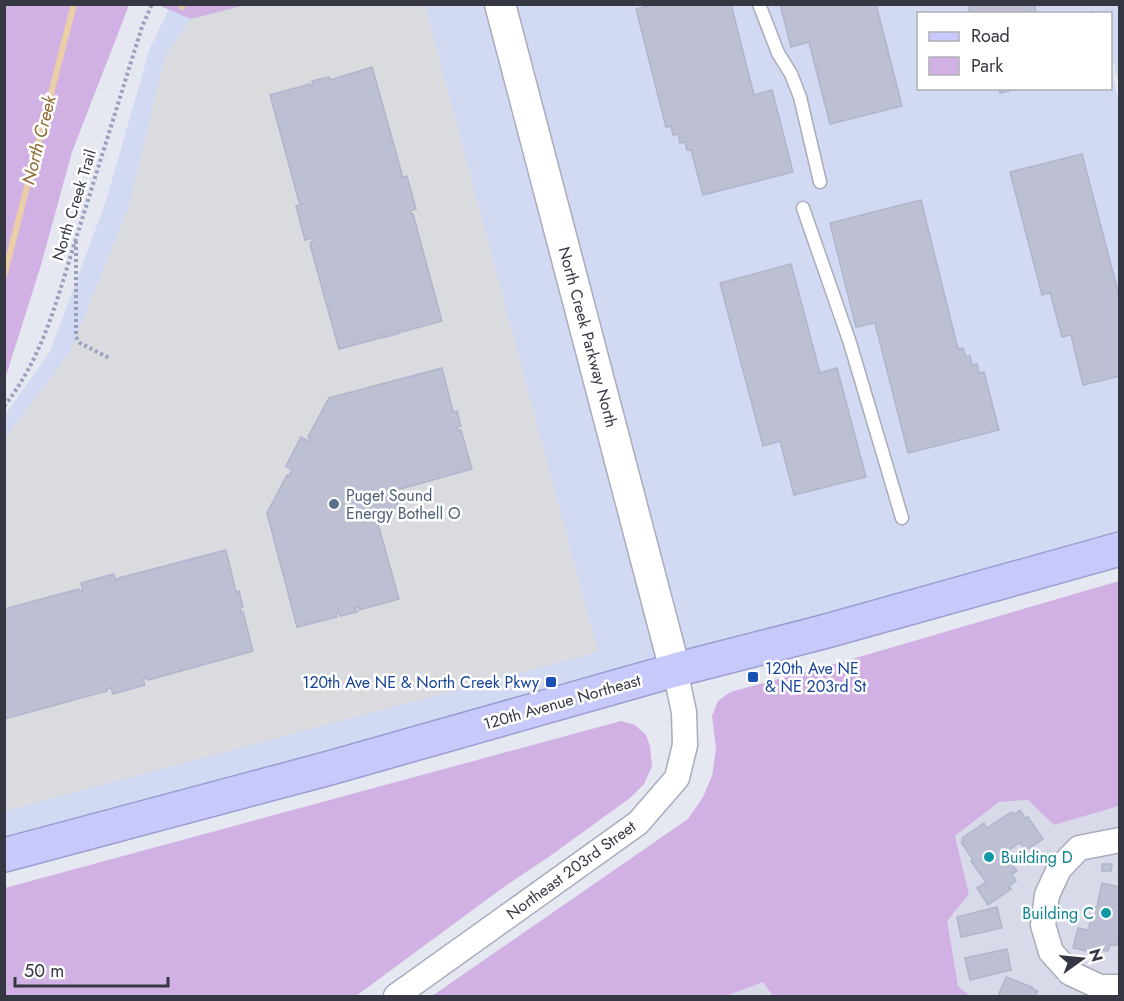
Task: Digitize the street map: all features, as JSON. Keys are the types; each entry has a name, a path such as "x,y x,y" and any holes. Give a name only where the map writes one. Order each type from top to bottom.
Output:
{"main road":[{"name":"120th Avenue Northeast","path":"4,855 326,769 675,670 824,632 1119,549"}],"street":[{"name":"North Creek Parkway North","path":"500,4 675,670"},
{"name":"Northeast 203rd Street","path":"396,996 638,823 677,778 685,745 684,712 675,670"},
{"path":"1119,840 1079,848 1059,869 1047,896 1043,925 1051,952 1070,973 1100,987 1119,987"}],"lane":[{"path":"759,4 778,52 791,74 800,97 820,182"},
{"path":"804,208 850,343 902,518"}],"path":[{"name":"North Creek Trail","path":"4,406 16,392 36,354 76,237 142,27 152,4"},
{"path":"76,237 76,337 80,343 109,358"}],"shaded area":[{"path":"171,5 1094,5 1096,12 917,12 917,90 1112,90 1112,74 1120,106 1119,549 5,855 5,415 50,352 106,201 150,48"},
{"path":"246,5 425,5 598,652 5,811 4,440 70,351 129,206 165,56 191,19"},
{"path":"1095,5 1119,5 1119,83 1112,58 1112,12 1098,12"},
{"path":"1028,800 1054,825 1119,806 1119,996 970,996 958,986 946,921 969,894 955,836 999,802"},
{"path":"763,982 773,996 726,996"}],"green space":[{"path":"5,4 129,5 72,152 41,265 5,379"},
{"path":"158,4 246,5 191,19"},
{"path":"1119,581 1119,806 1054,825 1028,800 999,802 955,836 969,894 947,921 958,986 970,996 773,996 763,982 726,996 432,996 688,819 703,797 712,776 716,749 712,716 718,701 730,692 842,662"},
{"path":"621,721 635,725 646,735 650,746 652,766 644,784 630,798 356,996 5,996 5,888"}],"building":[{"path":"655,4 731,4 754,95 772,90 793,172 703,195 691,150 687,150 685,142 680,143 678,134 673,135 671,126 666,127 636,9"},
{"path":"780,4 876,4 902,106 830,124 809,42 791,47"},
{"path":"968,4 1034,4 1036,12 970,12"},
{"path":"372,67 401,177 407,176 416,209 410,211 413,214 442,321 402,332 399,330 400,333 382,338 382,335 379,336 380,338 339,349 310,245 313,241 312,238 305,240 296,206 302,204 299,202 270,95 310,84 311,86 312,81 329,77 330,80"},
{"path":"1082,154 1120,299 1120,376 1083,385 1071,335 1062,337 1050,292 1042,295 1010,172"},
{"path":"921,200 958,349 963,348 966,357 970,356 972,365 977,364 979,373 984,372 999,430 908,453 875,323 856,327 830,223"},
{"path":"791,264 820,373 837,368 866,477 794,495 780,441 763,446 720,283"},
{"name":"Puget Sound Energy Bothell O","path":"442,368 453,412 457,411 461,426 457,427 458,431 461,430 472,469 397,490 396,492 402,495 386,525 379,521 399,599 359,610 359,607 355,608 357,612 340,616 336,613 337,617 297,627 267,513 287,475 289,476 292,470 286,466 301,437 308,441 329,398"},
{"path":"226,550 236,592 239,591 243,607 240,608 253,651 148,680 143,679 145,685 113,694 111,688 4,719 4,609 79,589 80,591 83,590 81,583 114,574 116,581 119,578"},
{"name":"Building D","path":"1020,810 1025,818 1028,817 1043,839 1025,851 1020,842 1004,854 1017,871 1012,874 1016,881 1009,886 1011,889 988,905 977,888 986,882 971,861 973,860 961,842 964,840 962,838 984,823 987,828 1011,812 1015,814"},
{"path":"1102,864 1112,864 1111,871 1102,871"},
{"name":"Building C","path":"1102,883 1120,887 1120,935 1117,945 1110,945 1108,951 1101,950 1100,954 1073,948 1078,928 1089,930 1090,919 1094,907 1097,907"},
{"path":"997,907 1002,928 961,937 957,917"},
{"path":"1007,949 1011,970 970,980 965,958"},
{"path":"1006,977 1038,991 1035,996 998,996"}],"waterway":[{"name":"North Creek","path":"4,276 74,4"}],"place":[{"name":"Puget Sound Energy Bothell O","path":"334,504"},
{"name":"120th Ave NE & NE 203rd St","path":"753,677"},
{"name":"120th Ave NE & North Creek Pkwy","path":"551,682"},
{"name":"Building D","path":"989,857"},
{"name":"Building C","path":"1106,913"}]}
